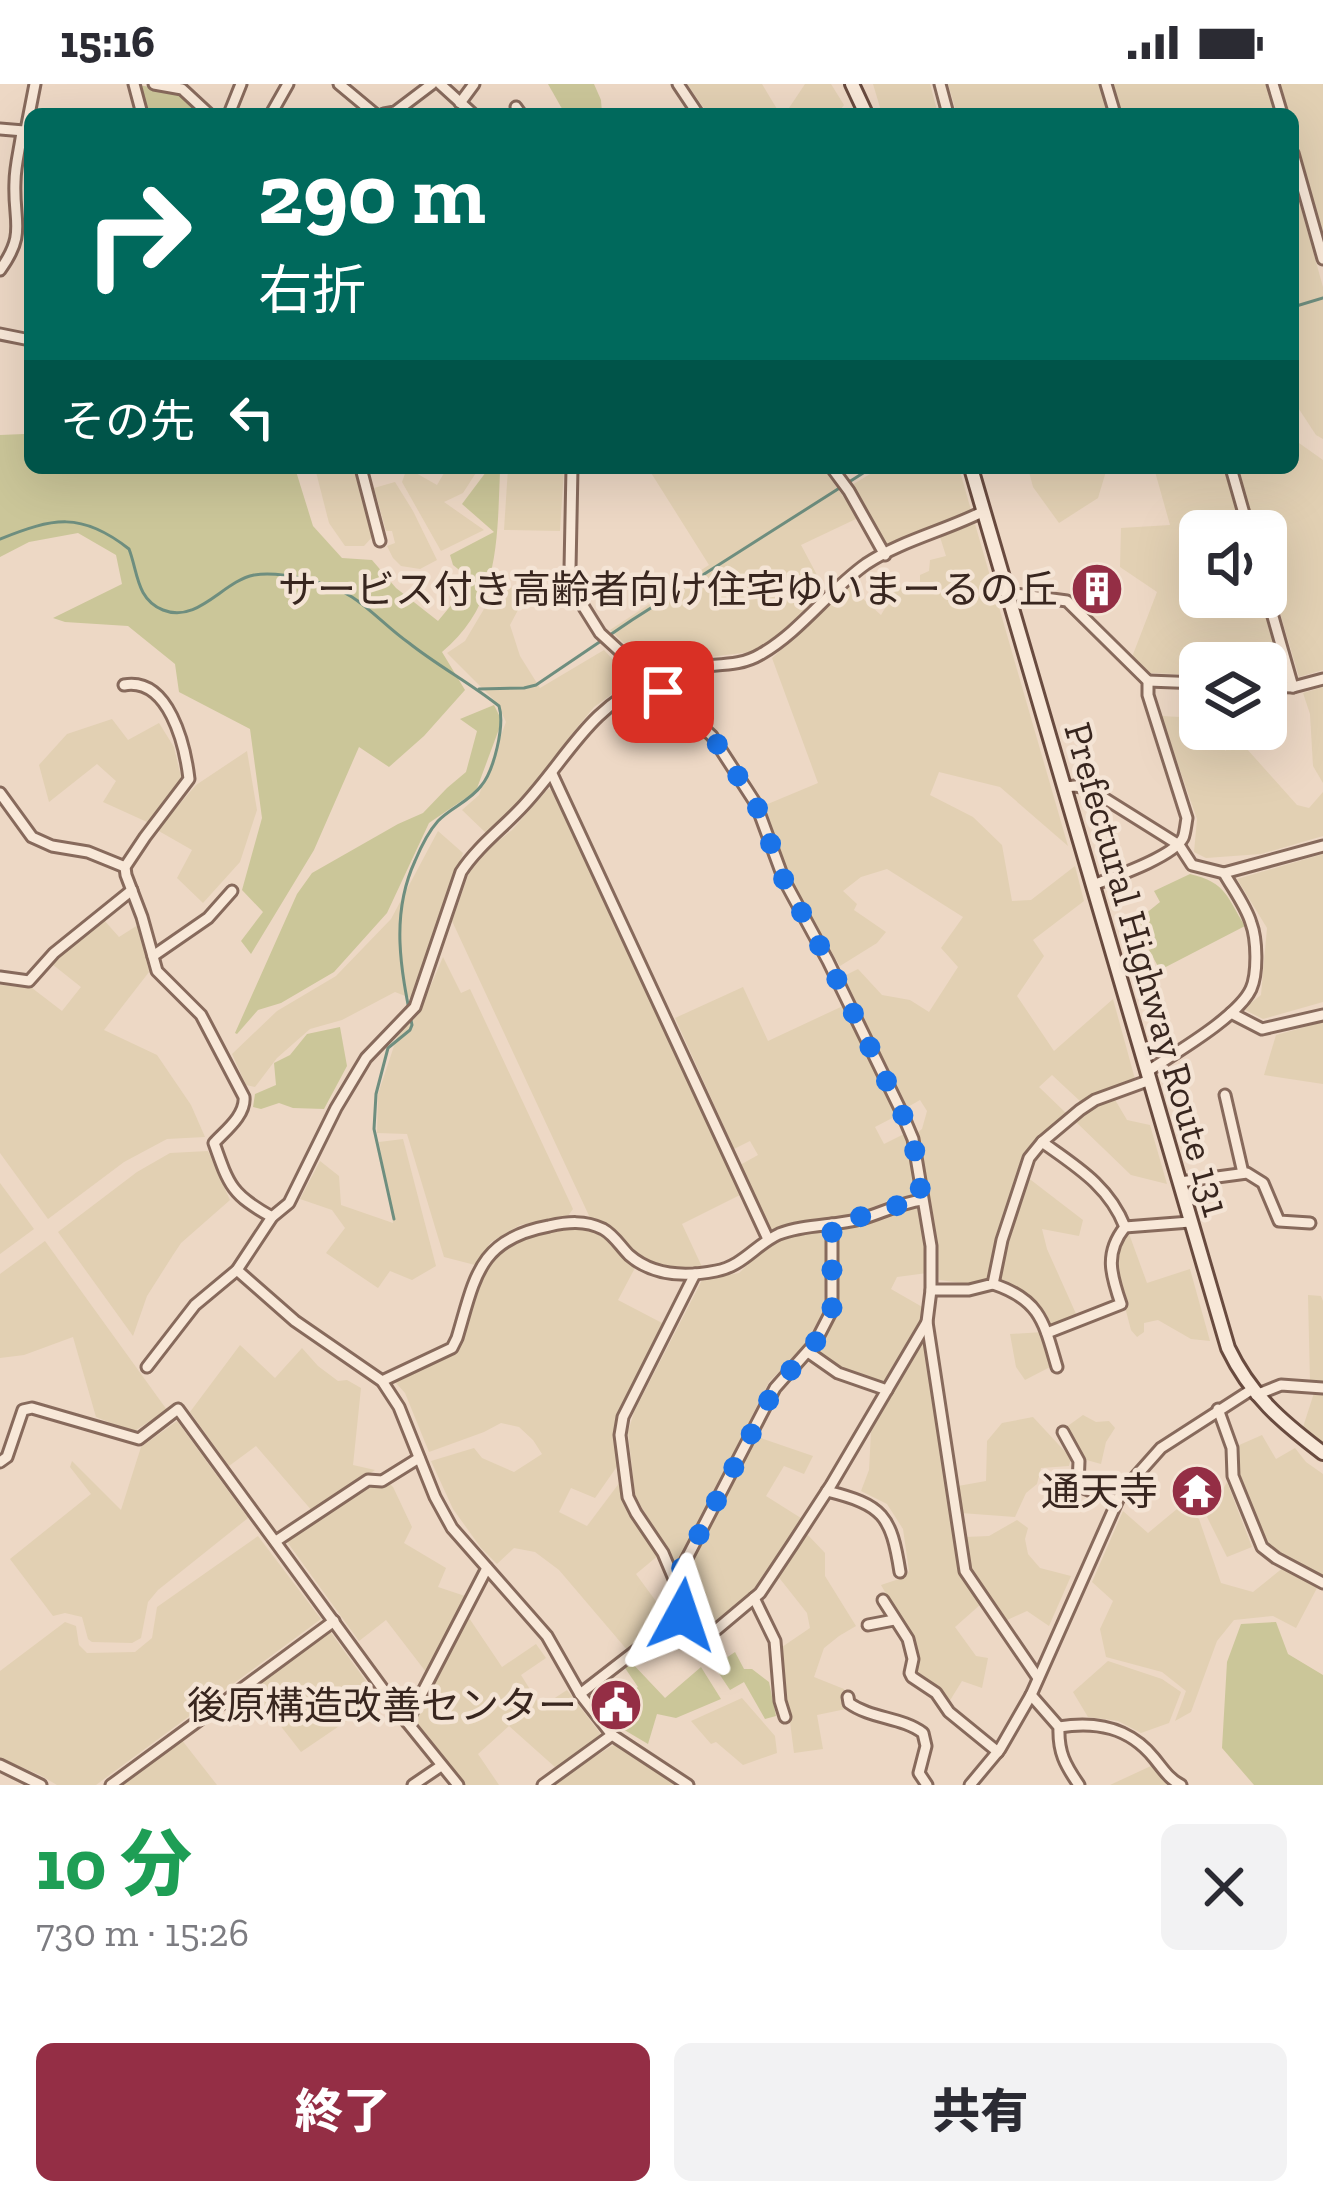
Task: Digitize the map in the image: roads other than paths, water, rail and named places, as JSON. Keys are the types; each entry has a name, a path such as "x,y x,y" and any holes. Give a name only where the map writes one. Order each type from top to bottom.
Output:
{"main road":[{"name":"Prefectural Highway Route 131","path":"973,474 1228,1348 1254,1393 1323,1453"}],"street":[{"path":"154,84 182,89 203,108"},
{"path":"339,84 379,108"},
{"path":"395,108 436,84 465,108"},
{"path":"460,104 474,84"},
{"path":"0,270 18,233 14,183 24,140"},
{"path":"1299,174 1323,260"},
{"path":"363,474 380,541"},
{"path":"572,474 570,569 580,601 600,634 712,736 756,804 784,880 913,1139 931,1246 927,1322 965,1571 1038,1678"},
{"path":"836,474 885,555"},
{"path":"1234,474 1243,510"},
{"path":"147,1367 195,1305 237,1270 272,1216 289,1202 366,1058 416,1007 461,872 472,854 552,774 597,715 618,698 678,670 735,664 761,654 862,568 984,511"},
{"path":"1008,593 1067,601 1148,681 1179,682"},
{"path":"1273,618 1293,687"},
{"path":"1287,687 1323,679"},
{"path":"1094,885 1139,868 1178,845 1184,836 1187,818 1148,681"},
{"path":"124,686 133,683 157,694 185,745 189,778 125,867"},
{"path":"552,774 769,1239"},
{"path":"1066,788 1088,788 1178,845 1192,865 1224,873 1323,846"},
{"path":"0,793 32,837 125,867"},
{"path":"125,867 157,971 201,1015 244,1097 241,1113 214,1144 233,1191 272,1216"},
{"path":"994,1284 1023,1172 1042,1142 1095,1100 1149,1075 1231,1013 1250,992 1254,979 1251,919 1224,873"},
{"path":"0,977 29,981 55,953 132,890"},
{"path":"153,956 208,918 232,891"},
{"path":"1231,1013 1262,1028 1323,1015"},
{"path":"1225,1095 1244,1173"},
{"path":"1042,1142 1095,1180 1125,1227"},
{"path":"1180,1182 1254,1175 1263,1184 1279,1221 1310,1223"},
{"path":"382,1381 452,1348 476,1272 493,1250 527,1230 580,1222 605,1230 647,1266 678,1276 737,1266 785,1232 861,1219 922,1200"},
{"path":"1048,1334 1121,1304 1110,1262 1114,1241 1125,1227 1190,1222"},
{"path":"675,1581 775,1388 808,1352 832,1310 832,1224"},
{"path":"237,1270 295,1322 382,1381 399,1407 452,1528 547,1636 580,1694 612,1735 688,1785"},
{"path":"695,1274 623,1417 620,1435 628,1497 663,1553 682,1615 702,1630 716,1630 754,1598 827,1491 927,1322"},
{"path":"931,1290 969,1290 994,1284 1018,1293 1028,1300 1048,1334 1058,1367"},
{"path":"808,1352 838,1373 887,1390"},
{"path":"970,1785 998,1752 1030,1695 1117,1501 1136,1474 1161,1448 1218,1409 1281,1385 1323,1388"},
{"path":"0,1462 7,1457 23,1410 32,1408 139,1439 178,1409 458,1785"},
{"path":"1218,1409 1232,1448 1233,1476 1262,1547 1323,1582"},
{"path":"1064,1432 1079,1461 1078,1486 1117,1501"},
{"path":"276,1541 368,1480 382,1481 418,1458"},
{"path":"827,1491 864,1500 882,1517 895,1538 900,1572"},
{"path":"407,1722 487,1568"},
{"path":"754,1598 776,1641 785,1717"},
{"path":"884,1600 911,1648 912,1677 936,1693 950,1712 998,1752"},
{"path":"580,1694 682,1615"},
{"path":"868,1625 894,1620"},
{"path":"111,1785 334,1621"},
{"path":"1030,1695 1059,1727 1058,1749 1078,1785"},
{"path":"848,1697 862,1712 923,1733 926,1746 919,1773 928,1785"},
{"path":"1059,1727 1080,1724 1124,1731 1181,1785"},
{"path":"543,1785 612,1735"},
{"path":"0,1765 41,1785"},
{"path":"413,1785 441,1766"}],"waterway":[{"path":"1299,305 1323,298"},
{"path":"479,689 536,685 862,474"},
{"path":"0,539 51,523 96,528 129,549 148,599 176,613 199,607 254,575 318,582 352,597 499,706 499,736 486,779 431,830 402,902 402,963 412,1025 388,1048 376,1094 374,1129 394,1219"}],"place":[{"name":"サービス付き高齢者向け住宅ゆいまーるの丘","path":"1097,589"},
{"name":"通天寺","path":"1197,1491"},
{"name":"後原構造改善センター","path":"616,1705"}]}
